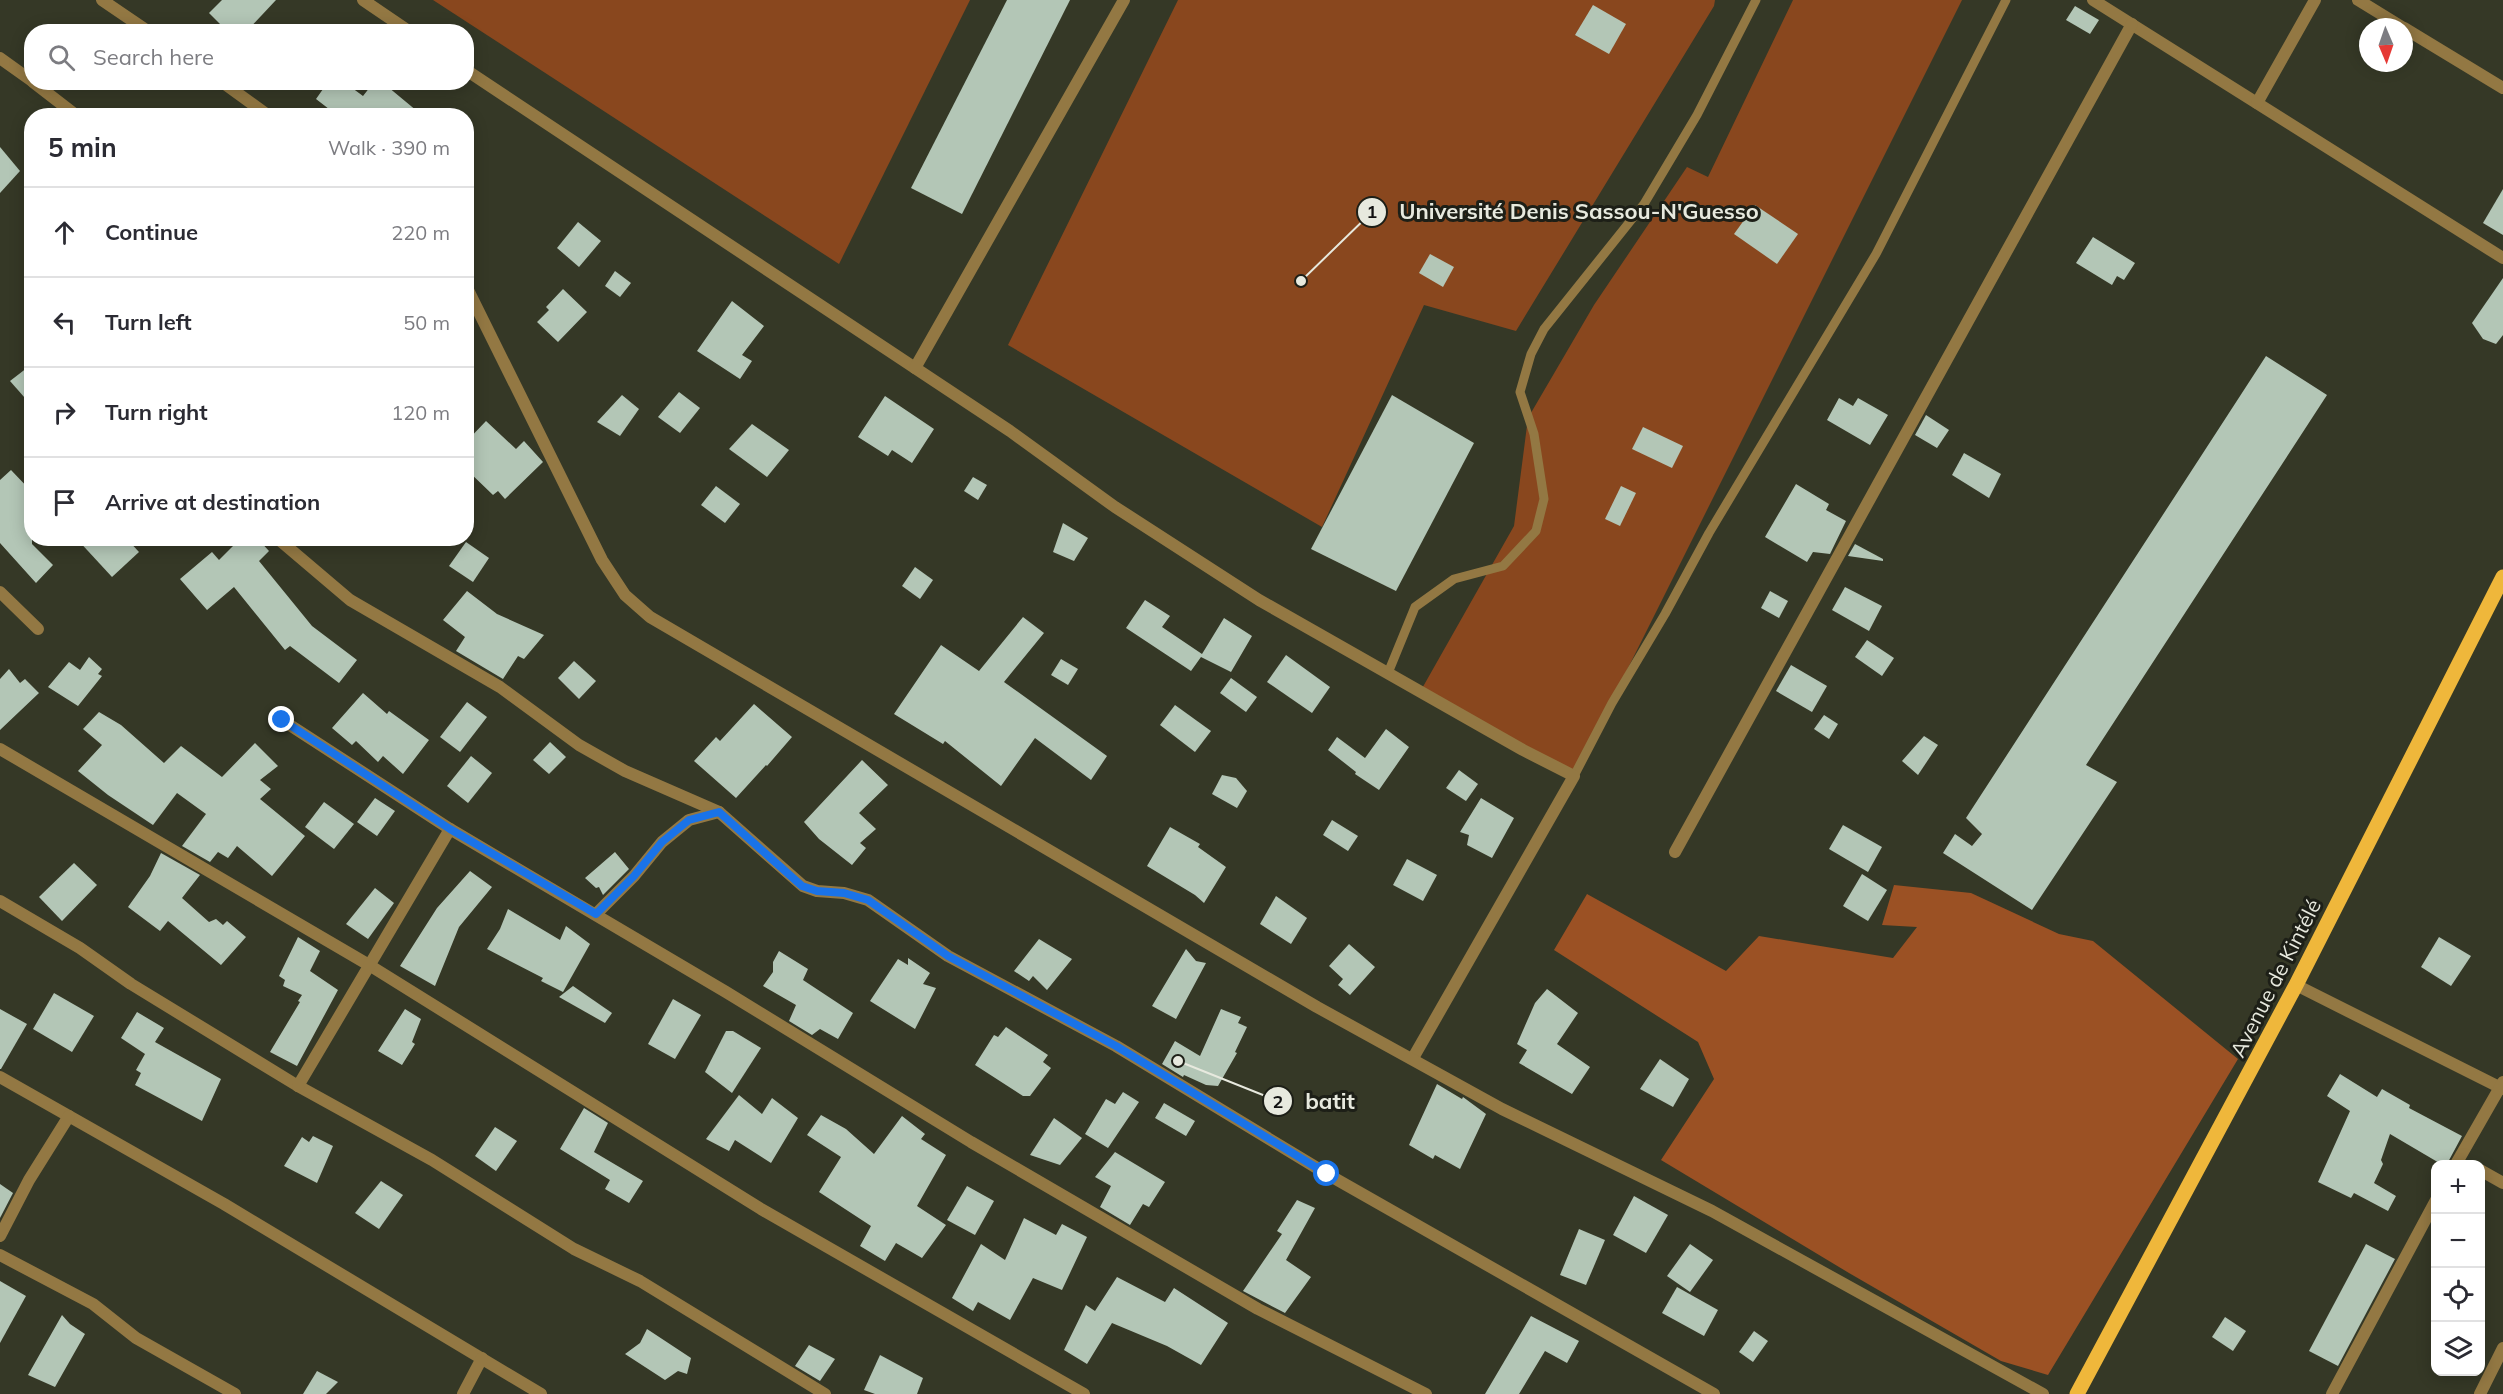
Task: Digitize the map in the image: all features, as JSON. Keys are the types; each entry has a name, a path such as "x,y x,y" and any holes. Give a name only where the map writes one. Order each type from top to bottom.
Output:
{"main road":[{"name":"Avenue de Kintélé","path":"2077,1394 2296,985 2503,577"}],"street":[{"path":"102,0 137,24"},
{"path":"363,0 398,24"},
{"path":"915,368 1124,0"},
{"path":"2093,0 2503,258"},
{"path":"2257,103 2315,0"},
{"path":"2358,0 2387,18"},
{"path":"1675,852 2132,24"},
{"path":"2413,34 2503,88"},
{"path":"0,58 24,76"},
{"path":"474,75 1010,431 1115,507 1230,582 1388,674 1574,776 1413,1058"},
{"path":"43,90 66,108"},
{"path":"233,90 258,108"},
{"path":"474,302 602,560 625,595 650,617 1297,995 1502,1109 1712,1211 2043,1394"},
{"path":"286,546 350,600 500,687 579,745 625,771 719,812 802,886 817,891 844,893 868,900 948,956 1116,1046 1327,1174 1714,1394"},
{"path":"0,592 38,630"},
{"path":"282,720 450,829 596,914 971,1142 1258,1310 1405,1389 1426,1394"},
{"path":"0,749 369,965 761,1209 1084,1394"},
{"path":"596,914 634,876 662,842 689,820 719,812"},
{"path":"298,1086 450,829"},
{"path":"0,901 80,948 131,984 298,1086 432,1160 574,1249 640,1281 825,1394"},
{"path":"2296,985 2502,1087 2459,1160"},
{"path":"0,1077 233,1210 541,1394"},
{"path":"0,1236 29,1180 69,1116"},
{"path":"2485,1172 2503,1183"},
{"path":"2332,1394 2431,1209"},
{"path":"0,1255 93,1304 136,1338 235,1394"},
{"path":"2480,1394 2503,1348"},
{"path":"463,1394 482,1358"}],"lane":[{"path":"1388,674 1415,607 1454,579 1503,566 1536,531 1544,499 1534,434 1520,392 1531,354 1544,329 1644,204 1697,115 1756,0"},
{"path":"1574,776 1612,703 1665,614 1709,533 1876,254 2006,0"}],"shaded area":[{"path":"433,0 970,0 839,264 474,27 474,24 470,24"},
{"path":"1178,0 1715,0 1714,6 1516,331 1424,305 1322,527 1008,345"},
{"path":"1793,0 1962,0 1574,776 1420,692 1514,526 1528,418 1594,305 1687,167 1708,177"},
{"path":"1894,885 1971,893 2059,934 2093,941 2238,1059 2048,1375 2001,1361 1661,1160 1714,1079 1698,1042 1554,950 1587,894 1726,971 1759,936 1893,958 1917,927 1882,925"}],"building":[{"path":"222,0 276,0 254,24 220,24 209,13"},
{"path":"1007,0 1070,0 962,214 911,188"},
{"path":"1593,5 1626,24 1609,54 1575,35"},
{"path":"2075,6 2099,20 2090,34 2066,20"},
{"path":"322,90 355,90 363,96 368,90 392,90 413,108 328,108 316,99"},
{"path":"0,147 20,171 0,193"},
{"path":"2503,189 2503,235 2483,223"},
{"path":"1755,205 1798,234 1777,264 1734,234"},
{"path":"578,222 601,241 579,267 557,248"},
{"path":"2093,237 2135,263 2124,280 2117,276 2112,285 2076,263"},
{"path":"1430,254 1454,267 1443,287 1419,273"},
{"path":"615,271 631,283 620,297 605,286"},
{"path":"2503,278 2503,335 2496,344 2483,339 2472,323"},
{"path":"563,289 587,312 558,342 537,322 549,310 546,307"},
{"path":"732,301 764,326 742,355 752,361 740,379 697,351"},
{"path":"2266,356 2327,395 2086,765 2117,782 2032,910 1943,853 1955,834 1972,846 1982,834 1966,818"},
{"path":"24,370 24,397 10,381"},
{"path":"679,392 700,408 680,433 658,417"},
{"path":"622,395 639,409 620,436 597,422"},
{"path":"1392,395 1474,443 1396,591 1311,549"},
{"path":"885,396 934,429 912,463 892,450 888,456 858,437"},
{"path":"1839,398 1853,406 1858,398 1888,415 1870,445 1827,420"},
{"path":"1926,415 1949,430 1937,448 1915,435"},
{"path":"486,421 516,449 524,441 543,462 505,499 498,491 493,495 474,477 474,434"},
{"path":"752,424 789,450 767,477 729,449"},
{"path":"1643,427 1683,446 1672,468 1632,449"},
{"path":"1964,453 2001,474 1989,498 1952,475"},
{"path":"11,470 24,484 24,546 34,546 53,565 36,583 0,543 0,480"},
{"path":"973,477 987,485 978,500 964,491"},
{"path":"1796,484 1829,504 1826,510 1846,521 1830,554 1813,552 1807,562 1765,537"},
{"path":"716,486 740,504 725,523 701,505"},
{"path":"1621,486 1636,493 1620,526 1605,519"},
{"path":"1063,523 1088,538 1074,561 1053,552"},
{"path":"1855,544 1883,559 1883,561 1848,556"},
{"path":"83,546 133,546 139,552 112,577"},
{"path":"233,546 264,546 269,551 259,561 312,626 357,660 339,683 290,646 285,650 234,587 207,610 180,579 212,552 219,560"},
{"path":"463,546 472,546 489,558 473,582 449,566"},
{"path":"915,567 933,580 920,599 902,586"},
{"path":"1845,587 1882,606 1869,631 1832,610"},
{"path":"467,591 497,614 544,635 524,659 518,656 503,679 456,651 465,637 443,620"},
{"path":"1770,591 1788,601 1779,618 1761,608"},
{"path":"1145,600 1170,616 1162,627 1202,654 1224,618 1252,636 1231,672 1201,657 1191,671 1126,628"},
{"path":"1023,617 1044,633 1004,682 1107,756 1091,780 1035,738 1001,786 945,741 943,744 894,714 941,645 979,671"},
{"path":"1867,640 1894,658 1882,676 1855,657"},
{"path":"1286,655 1330,687 1312,713 1267,682"},
{"path":"89,657 102,669 98,674 102,676 78,706 48,687 69,662 80,670"},
{"path":"1061,659 1078,669 1068,685 1051,675"},
{"path":"574,661 596,681 579,699 558,678"},
{"path":"1791,665 1827,686 1812,712 1776,691"},
{"path":"9,669 20,683 25,679 39,693 0,730 0,679"},
{"path":"1231,678 1257,697 1246,712 1220,693"},
{"path":"363,693 387,714 389,711 429,740 403,774 383,756 378,762 356,741 352,745 332,728"},
{"path":"467,702 487,717 460,752 440,737"},
{"path":"754,704 792,737 736,798 694,761 716,737 720,741"},
{"path":"1175,705 1211,731 1195,752 1160,725"},
{"path":"99,712 121,725 164,763 181,746 222,777 255,743 278,766 260,780 271,789 260,799 305,836 272,876 237,846 228,858 218,852 210,862 182,846 206,814 177,793 153,825 108,795 78,771 102,745 83,729"},
{"path":"1824,715 1838,724 1829,739 1814,729"},
{"path":"1386,729 1409,747 1379,790 1355,774 1356,772 1328,750 1337,737 1365,758"},
{"path":"1924,736 1938,745 1918,775 1902,761"},
{"path":"550,742 566,757 549,774 533,760"},
{"path":"471,756 492,773 468,803 447,786"},
{"path":"862,760 888,785 859,813 876,829 860,843 866,848 852,865 819,839 804,822"},
{"path":"1459,770 1478,784 1466,801 1446,788"},
{"path":"1222,775 1236,778 1247,791 1237,808 1212,794"},
{"path":"375,798 395,811 377,836 357,822"},
{"path":"1481,798 1514,818 1492,858 1467,845 1469,835 1460,832"},
{"path":"324,802 354,824 334,849 305,827"},
{"path":"1332,820 1358,836 1348,851 1323,835"},
{"path":"1843,825 1882,847 1868,872 1829,849"},
{"path":"1170,827 1200,844 1198,847 1226,867 1204,903 1195,895 1147,866"},
{"path":"615,852 629,869 603,895 599,887 596,888 585,878"},
{"path":"161,853 200,875 182,898 209,922 216,919 223,925 227,921 246,937 221,965 168,921 160,931 128,907 150,876"},
{"path":"1407,859 1437,875 1423,901 1393,885"},
{"path":"74,863 97,885 62,921 39,897"},
{"path":"470,871 492,887 459,927 435,986 400,966 437,908"},
{"path":"1862,874 1887,890 1868,921 1843,906"},
{"path":"375,888 394,903 368,939 346,924"},
{"path":"1276,896 1307,918 1291,944 1260,924"},
{"path":"508,909 560,940 566,926 590,944 563,992 541,981 543,978 487,949 500,929"},
{"path":"298,937 320,951 310,971 338,990 297,1066 270,1052 302,995 283,986 285,980 279,976"},
{"path":"2439,937 2471,956 2451,986 2421,967"},
{"path":"1039,939 1072,959 1047,990 1033,976 1029,981 1014,971"},
{"path":"1349,944 1375,967 1350,995 1338,985 1343,979 1329,966"},
{"path":"1186,949 1196,961 1206,963 1176,1019 1152,1006"},
{"path":"779,951 808,969 803,980 853,1013 838,1039 820,1029 812,1035 789,1021 796,1005 763,986 773,972 773,962"},
{"path":"908,958 930,973 923,984 936,988 915,1029 870,1001 898,959 908,965"},
{"path":"573,986 612,1013 605,1023 559,997"},
{"path":"1547,989 1578,1013 1557,1044 1590,1067 1572,1094 1519,1063 1527,1050 1517,1044 1535,1003"},
{"path":"54,993 94,1016 72,1052 33,1029"},
{"path":"673,999 701,1015 675,1059 648,1044"},
{"path":"0,1009 27,1024 1,1069 0,1069"},
{"path":"405,1009 421,1019 412,1042 415,1044 402,1065 378,1051"},
{"path":"1221,1009 1241,1017 1238,1023 1247,1027 1235,1052 1237,1053 1218,1086 1206,1085 1184,1075 1183,1077 1162,1064 1175,1041 1200,1056"},
{"path":"137,1012 164,1028 155,1042 221,1079 202,1121 135,1085 141,1073 136,1070 145,1054 121,1038"},
{"path":"1006,1027 1048,1055 1043,1062 1051,1068 1030,1096 1023,1096 975,1065 994,1035 998,1037"},
{"path":"726,1031 733,1031 761,1048 732,1093 705,1072"},
{"path":"1660,1059 1689,1079 1673,1107 1640,1089"},
{"path":"2340,1074 2377,1097 2382,1089 2410,1105 2409,1108 2462,1136 2449,1160 2434,1160 2390,1134 2381,1160 2383,1164 2374,1183 2396,1196 2388,1211 2354,1193 2351,1198 2318,1182 2350,1111 2327,1096"},
{"path":"1437,1084 1462,1099 1463,1097 1486,1114 1460,1169 1435,1155 1433,1159 1409,1145"},
{"path":"1123,1092 1139,1102 1108,1148 1085,1134 1106,1099 1115,1104"},
{"path":"739,1095 762,1114 772,1098 798,1118 771,1163 735,1140 729,1151 706,1139"},
{"path":"1164,1103 1195,1121 1186,1136 1155,1118"},
{"path":"584,1108 608,1123 594,1152 643,1181 629,1203 605,1189 610,1180 560,1149"},
{"path":"821,1115 846,1129 874,1154 902,1116 925,1134 921,1139 946,1155 917,1206 946,1225 922,1258 896,1243 885,1261 860,1246 871,1226 819,1192 841,1157 807,1135"},
{"path":"1054,1118 1082,1138 1060,1165 1030,1155"},
{"path":"495,1127 517,1141 496,1171 475,1156"},
{"path":"313,1136 333,1146 317,1183 284,1166 302,1137 309,1142"},
{"path":"1115,1152 1165,1182 1149,1207 1143,1204 1130,1225 1100,1207 1111,1186 1095,1177"},
{"path":"381,1181 403,1195 379,1229 355,1213"},
{"path":"0,1184 13,1193 0,1218"},
{"path":"967,1186 994,1201 975,1235 947,1220"},
{"path":"1634,1196 1668,1215 1646,1253 1613,1235"},
{"path":"1297,1200 1315,1208 1286,1260 1311,1277 1285,1313 1243,1291 1282,1234 1277,1231"},
{"path":"1024,1218 1056,1235 1062,1224 1087,1237 1062,1290 1033,1278 1010,1320 978,1302 973,1311 952,1298 981,1244 1005,1260"},
{"path":"1579,1229 1605,1240 1586,1285 1560,1275"},
{"path":"1690,1244 1713,1260 1690,1292 1667,1276"},
{"path":"2366,1244 2395,1259 2338,1366 2309,1351"},
{"path":"1117,1277 1165,1302 1174,1288 1228,1323 1201,1365 1167,1346 1112,1323 1087,1364 1064,1350 1086,1305 1095,1311"},
{"path":"0,1281 26,1296 0,1343"},
{"path":"1677,1287 1718,1310 1704,1336 1662,1313"},
{"path":"62,1315 70,1324 85,1334 55,1387 28,1375"},
{"path":"1531,1316 1579,1341 1567,1363 1545,1351 1519,1394 1485,1394"},
{"path":"2225,1317 2246,1331 2233,1351 2212,1337"},
{"path":"647,1329 691,1358 687,1374 678,1371 665,1380 625,1354 640,1343"},
{"path":"1754,1331 1768,1341 1753,1362 1739,1352"},
{"path":"809,1345 835,1359 820,1381 795,1366"},
{"path":"880,1355 923,1378 917,1394 875,1394 864,1390"},
{"path":"317,1371 338,1382 326,1394 303,1394"}],"place":[{"name":"Université Denis Sassou-N'Guesso","path":"1301,281"},
{"name":"batit","path":"1178,1061"}],"route":[{"path":"282,720 450,829 596,914 634,876 662,842 689,820 719,812 802,886 817,891 844,893 868,900 948,956 1116,1046 1327,1174"}]}
